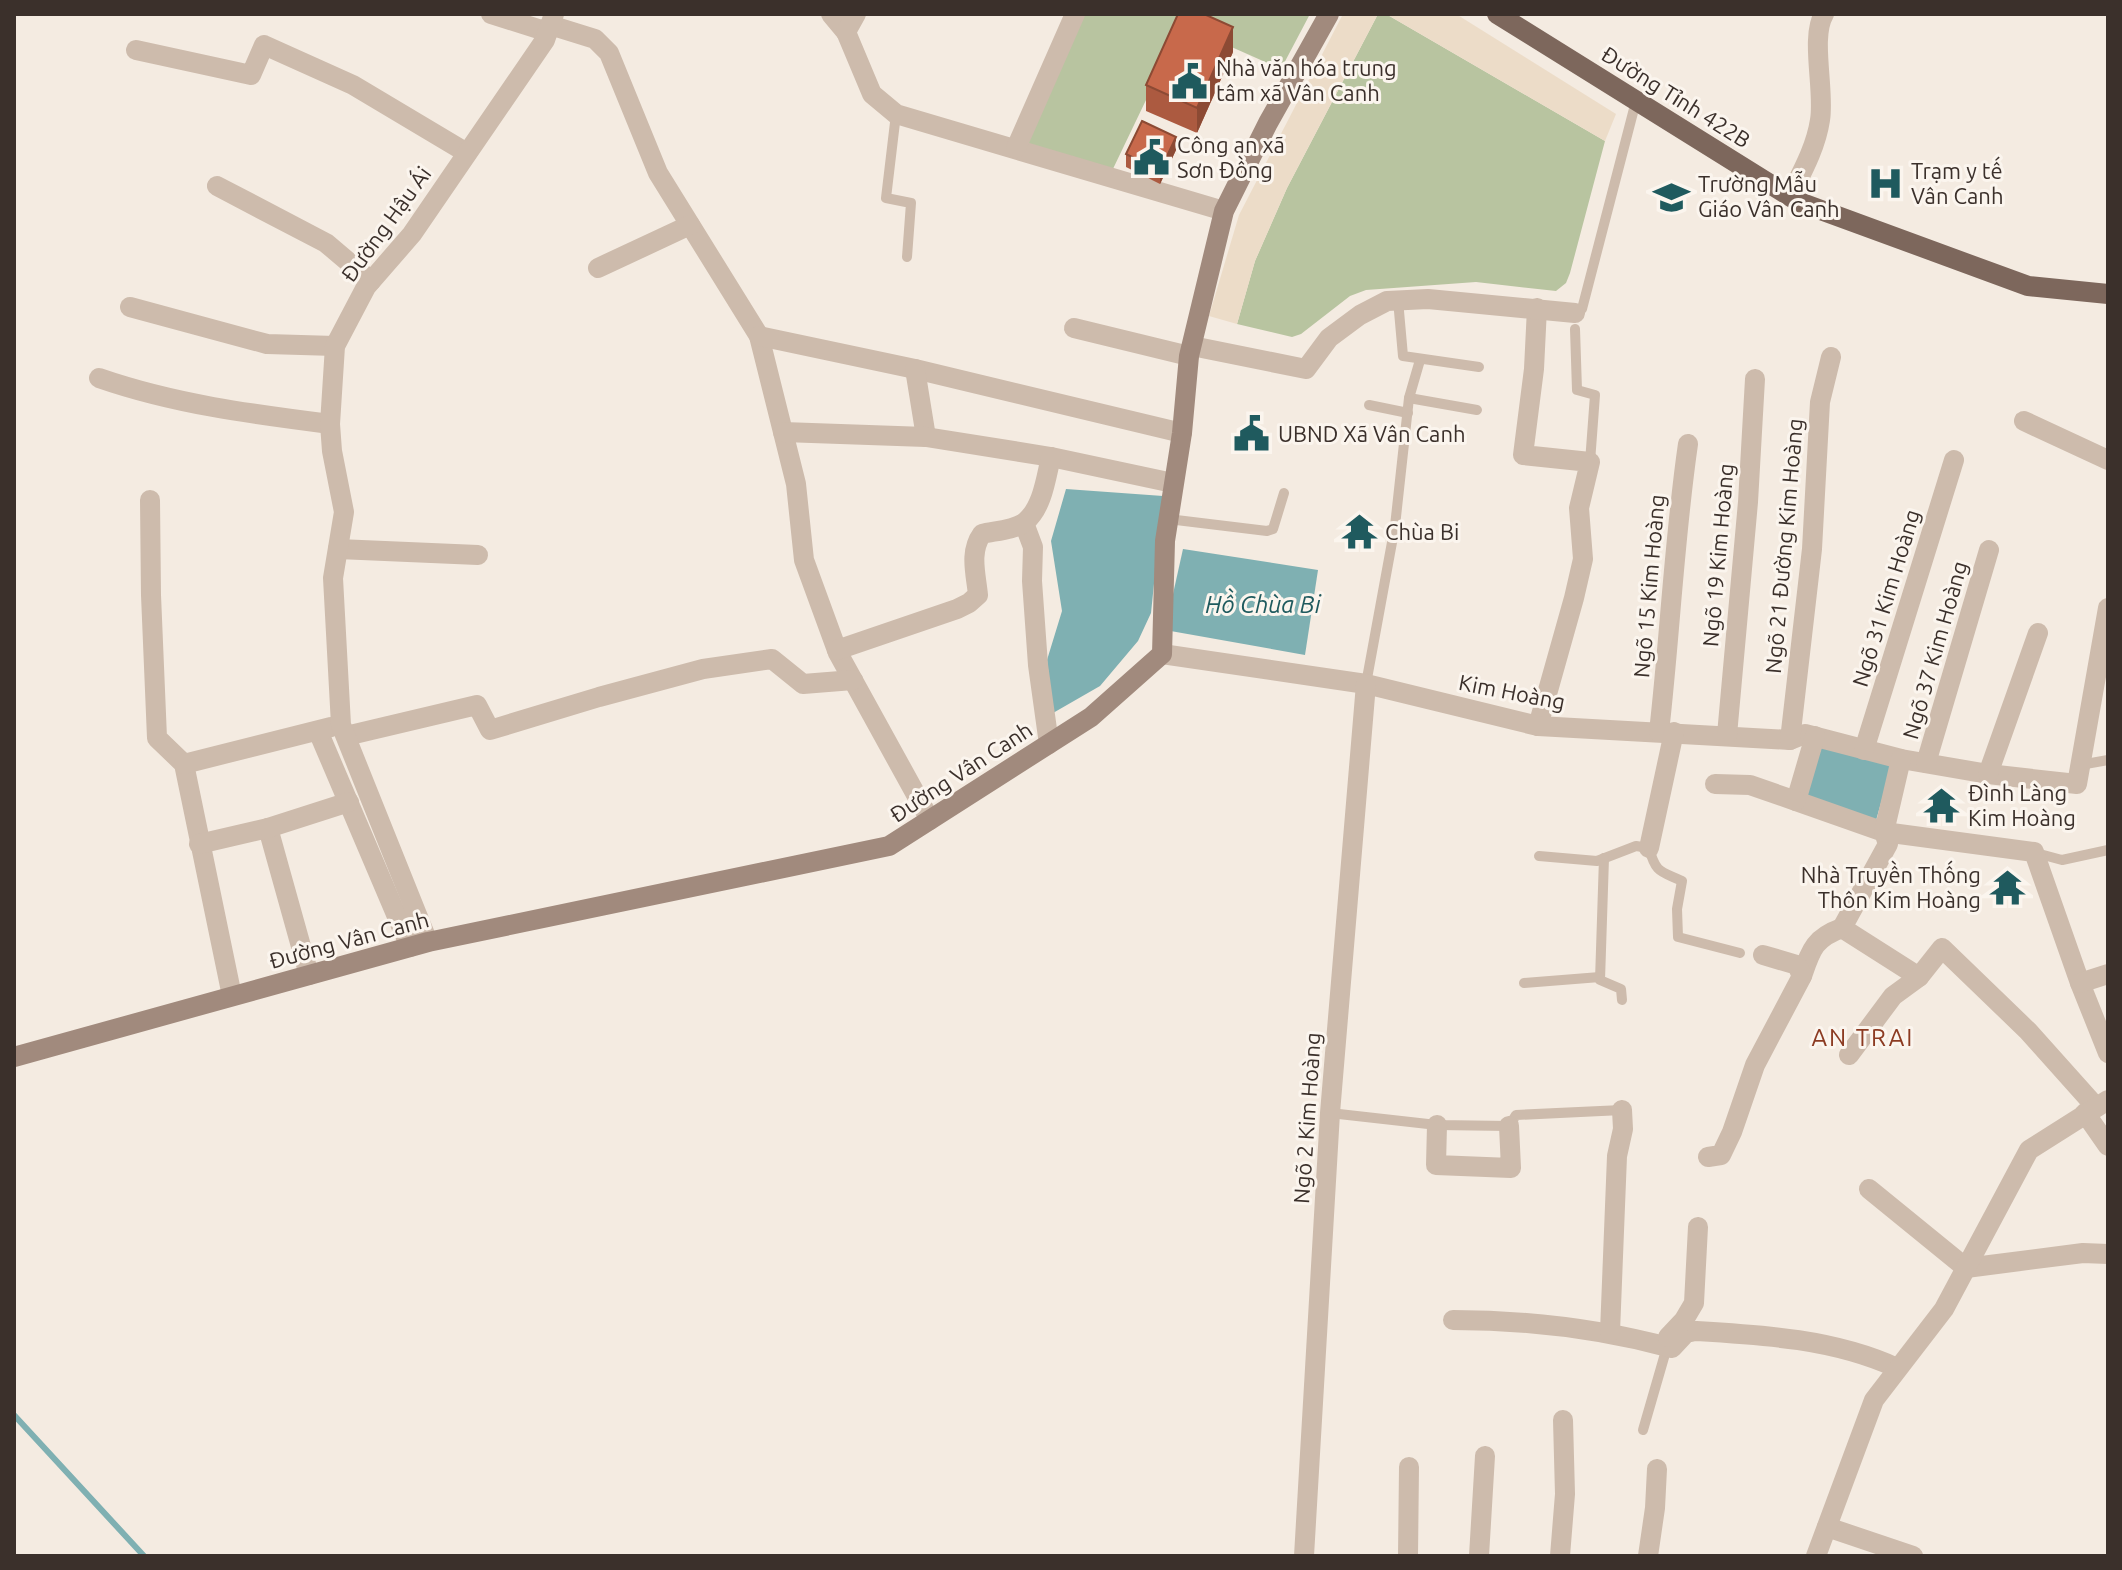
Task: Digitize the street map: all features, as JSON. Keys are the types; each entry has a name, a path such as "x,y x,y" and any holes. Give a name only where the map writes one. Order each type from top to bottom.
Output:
{"main road":[{"name":"Đường Tỉnh 422B","path":"1497,14 1790,196 2028,286 2108,294"}],"street":[{"path":"491,14 550,24 595,39 609,53 658,173 759,336 796,484 804,560 837,650 930,820"},
{"path":"831,14 846,32 872,94 896,114 1224,211"},
{"path":"846,32 856,14"},
{"path":"1016,148 1075,14"},
{"path":"1162,654 1165,541 1182,433 1190,351 1224,211 1268,123 1329,14"},
{"path":"1790,196 1808,158 1820,120 1818,39 1820,20 1824,14"},
{"name":"Đường Hậu Ái","path":"419,945 343,730 333,578 344,512 330,424 335,346 371,281 412,234 493,119 545,40 550,24"},
{"path":"136,50 251,75 264,45 353,85 467,153"},
{"path":"217,186 326,243 371,281"},
{"path":"598,268 690,225"},
{"path":"1074,328 1190,351 1306,369 1329,338 1347,324 1378,305 1398,300 1428,299 1537,308 1575,321"},
{"path":"130,307 267,344 335,346"},
{"path":"1537,308 1534,369 1523,455 1590,462 1579,508 1583,559 1538,726"},
{"path":"759,336 915,369 1182,433"},
{"name":"Ngõ 21 Đường Kim Hoàng","path":"1790,740 1812,549 1820,402 1831,357"},
{"path":"915,369 926,437"},
{"path":"99,378 139,392 187,403 330,424"},
{"name":"Ngõ 19 Kim Hoàng","path":"1727,735 1748,502 1755,379"},
{"path":"2024,421 2108,460"},
{"path":"783,432 926,437 1051,457 1173,483"},
{"name":"Ngõ 15 Kim Hoàng","path":"1649,848 1666,732 1677,514 1688,444"},
{"path":"837,650 969,603 978,595 974,549 978,538 982,534 1024,523 1044,490 1051,457"},
{"name":"Ngõ 31 Kim Hoàng","path":"1864,750 1954,460"},
{"path":"150,500 157,738 184,764 232,996"},
{"path":"1024,523 1033,547 1032,581 1038,665 1049,744"},
{"path":"338,549 478,555"},
{"name":"Ngõ 37 Kim Hoàng","path":"1926,763 1989,550"},
{"path":"2080,765 2108,608"},
{"path":"1988,774 2038,633"},
{"name":"Kim Hoàng","path":"1162,654 1366,684 1538,726 1790,740 1805,734 1901,759 1988,774 2077,784 2080,765"},
{"name":"Đường Vân Canh","path":"14,1057 419,945 889,846 1091,717 1162,654"},
{"path":"184,764 318,731 343,730 477,705 490,730 703,669 772,659 803,684 853,680"},
{"name":"Ngõ 2 Kim Hoàng","path":"1304,1556 1330,1113 1366,684"},
{"path":"318,731 419,945"},
{"path":"1796,801 1815,736"},
{"path":"1708,1157 1721,1155 1755,1065 1802,976 1808,957 1819,938 1842,928 1888,844 1884,832 1901,759"},
{"path":"1715,784 1750,785 1884,832 2034,852 2108,1053"},
{"path":"199,844 268,828 349,802"},
{"path":"268,828 309,975"},
{"path":"1842,928 1919,977"},
{"path":"1849,1055 1893,996 1919,977 1942,948 2028,1031 2096,1107 2108,1146"},
{"path":"1763,955 1797,965 1802,976"},
{"path":"2080,983 2108,974"},
{"path":"1816,1556 1874,1400 1944,1309 2029,1150 2096,1107"},
{"path":"1610,1332 1616,1169 1623,1129 1622,1110"},
{"path":"1437,1125 1436,1165 1511,1168 1509,1126"},
{"path":"1869,1189 1966,1268 2083,1253 2108,1254"},
{"path":"1667,1347 1668,1335 1684,1320 1694,1303 1698,1227"},
{"path":"1453,1320 1498,1320 1610,1332 1672,1348 1686,1333 1695,1331 1802,1339 1881,1360 1897,1368"},
{"path":"1560,1556 1565,1494 1563,1420"},
{"path":"1479,1556 1485,1456"},
{"path":"1408,1556 1409,1467"},
{"path":"1648,1556 1657,1469"},
{"path":"1827,1527 1913,1556"}],"lane":[{"path":"1590,462 1595,395 1577,390 1575,321 1582,309 1636,101"},
{"path":"896,114 886,198 911,203 907,257"},
{"path":"1398,300 1403,356 1479,367"},
{"path":"1366,684 1395,526 1409,398 1420,360"},
{"path":"1409,398 1477,410"},
{"path":"1369,405 1408,413"},
{"path":"1168,519 1267,531 1273,529 1277,521 1284,493"},
{"path":"2080,765 2108,760"},
{"path":"1539,856 1597,861 1636,846 1649,848 1653,864 1659,872 1682,881 1677,909 1678,937 1683,941 1740,953"},
{"path":"2034,852 2062,860 2108,850"},
{"path":"1604,858 1600,982 1621,989 1622,1000"},
{"path":"1524,983 1600,977"},
{"path":"1330,1113 1437,1125 1509,1126 1516,1115 1622,1110"},
{"path":"1643,1430 1667,1347"}],"green space":[{"path":"1083,14 1310,14 1281,69 1182,25 1111,173 1025,145"},
{"path":"1378,14 1386,14 1605,141 1566,283 1556,291 1476,282 1366,290 1350,296 1301,334 1292,337 1237,324 1255,261 1287,188"}],"shaded area":[{"path":"1343,14 1378,14 1287,188 1255,261 1237,324 1209,316 1239,215"},
{"path":"1386,14 1456,14 1616,114 1605,141"}],"water":[{"path":"1066,489 1163,496 1151,613 1138,641 1100,686 1053,713 1047,660 1062,611 1051,541"},
{"name":"Hồ Chùa Bi","path":"1183,549 1318,570 1305,655 1165,630"},
{"path":"1822,746 1892,764 1875,824 1804,801"}],"building":[{"name":"Nhà văn hóa trung tâm xã Vân Canh","path":"1178,14 1204,14 1233,27 1197,108 1146,85"},
{"path":"1142,121 1176,137 1160,171 1126,154"}],"waterway":[{"path":"14,1415 144,1556"}],"place":[{"name":"Nhà văn hóa trung tâm xã Vân Canh","path":"1190,81"},
{"name":"Công an xã Sơn Đồng","path":"1151,158"},
{"name":"Trạm y tế Vân Canh","path":"1885,184"},
{"name":"Trường Mẫu Giáo Vân Canh","path":"1672,197"},
{"name":"UBND Xã Vân Canh","path":"1252,434"},
{"name":"Chùa Bi","path":"1359,532"},
{"name":"Đình Làng Kim Hoàng","path":"1942,806"},
{"name":"Nhà Truyền Thống Thôn Kim Hoàng","path":"2007,888"}],"district":[{"name":"AN TRAI","path":"1863,1038"}]}
